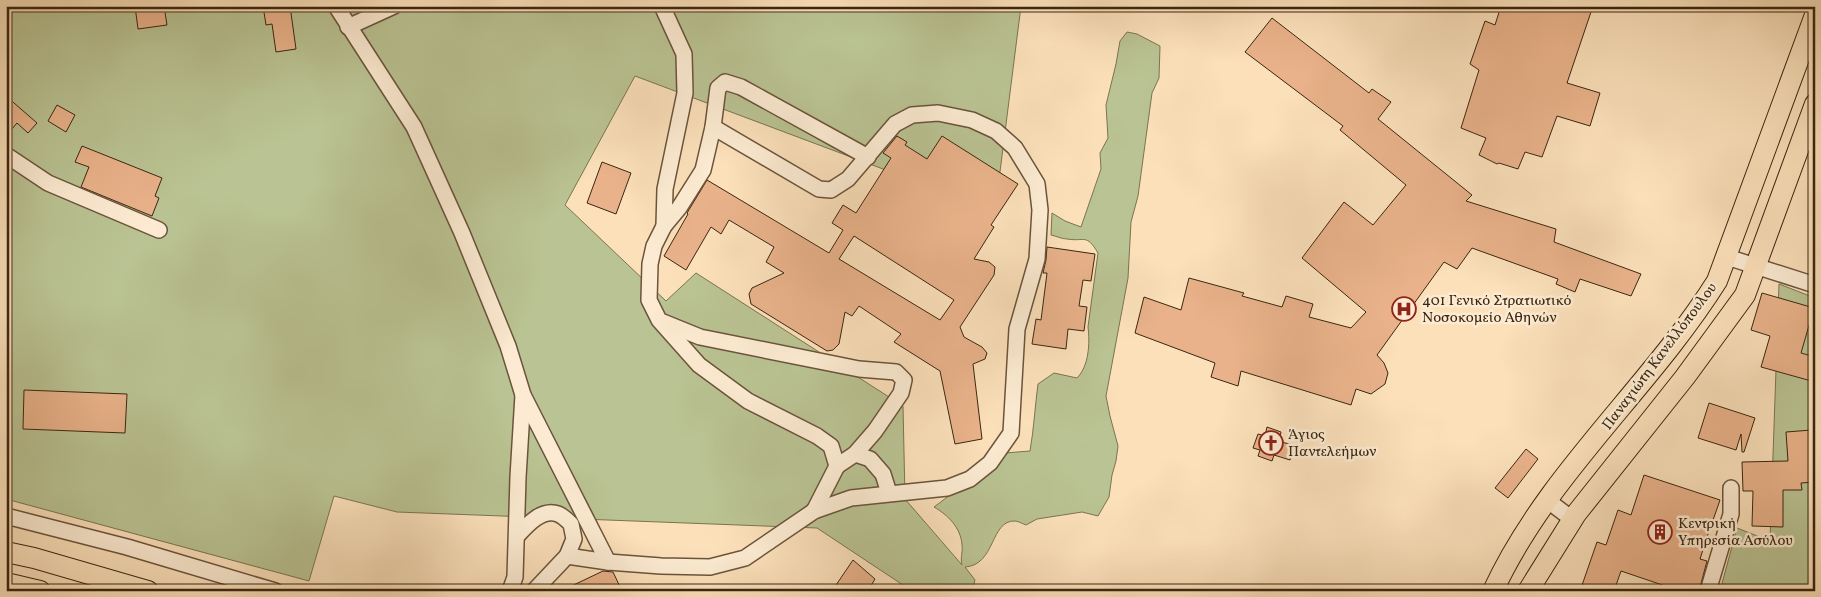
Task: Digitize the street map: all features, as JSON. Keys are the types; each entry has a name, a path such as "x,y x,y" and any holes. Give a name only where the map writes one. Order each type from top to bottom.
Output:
{"main road":[{"name":"Παναγιώτη Κανελλόπουλου","path":"1493,591 1512,553 1547,500 1706,299 1717,281 1815,15"},
{"name":"Παναγιώτη Κανελλόπουλου","path":"1528,591 1572,519 1728,320 1745,295 1815,104"},
{"path":"6,552 34,558 148,591"},
{"path":"6,583 32,590"}],"lane":[{"path":"336,6 414,127 462,233 508,346 523,395 608,562"},
{"path":"348,26 394,6"},
{"path":"662,6 684,54 685,93 665,189 664,226"},
{"path":"838,466 830,446 817,436 748,401 699,365 659,320 649,300 650,264 654,246 664,226 679,208 703,170 713,128 718,88 725,82 740,87 868,157"},
{"path":"567,556 608,562 710,567 745,558 814,511 851,498 947,488 970,479 990,463 1011,432 1017,329 1037,258 1040,210 1037,184 1015,148 996,131 972,120 938,113 912,115 895,124 848,179 831,190 819,189 713,128"},
{"path":"6,154 48,183 159,230"},
{"path":"1727,257 1815,284"},
{"path":"659,320 700,337 858,369 896,372 904,380 901,393 876,431 855,454 838,466 814,511"},
{"path":"510,591 515,578 523,395"},
{"path":"855,454 870,459 883,474 889,493"},
{"path":"1708,591 1731,514 1731,488"},
{"path":"1547,500 1572,519"},
{"path":"517,536 529,523 544,514 558,514 571,524 574,539 567,556 534,591"},
{"path":"6,516 127,547 275,591"}],"green space":[{"path":"6,6 1021,6 995,211 635,76 565,205 666,301 696,273 903,406 905,499 962,565 962,545 959,533 949,518 934,507 962,486 992,454 1030,451 1038,384 1054,373 1077,378 1086,361 1089,347 1088,327 1098,253 1088,241 1065,239 1051,235 1052,213 1065,221 1081,227 1101,169 1100,153 1108,138 1106,105 1120,41 1127,32 1137,34 1160,46 1159,78 1152,93 1138,196 1131,222 1128,278 1106,396 1118,446 1109,497 1098,516 1082,512 1037,519 1026,525 1016,521 1001,527 982,559 975,564 965,567 975,580 972,591 912,591 817,528 397,512 334,496 309,581 6,499"},
{"path":"1779,284 1815,298 1815,591 1720,591 1737,528 1770,541"}],"building":[{"path":"135,6 164,6 167,25 138,29"},
{"path":"263,6 290,6 296,49 276,52 272,24 266,25"},
{"path":"1501,6 1593,6 1567,83 1600,93 1590,126 1557,116 1542,157 1525,152 1518,169 1497,164 1479,155 1486,138 1461,128 1479,70 1470,64 1485,21 1495,25"},
{"path":"1272,18 1369,93 1372,89 1391,102 1378,119 1472,195 1466,201 1556,229 1554,242 1641,274 1631,296 1580,279 1575,292 1556,284 1558,279 1472,248 1457,269 1444,262 1377,355 1384,363 1388,373 1385,384 1371,394 1356,389 1351,405 1241,371 1238,386 1211,377 1215,363 1135,333 1144,297 1181,310 1189,278 1244,293 1242,296 1282,307 1286,296 1313,304 1309,317 1351,328 1366,312 1302,258 1344,202 1373,225 1406,185 1340,130 1343,126 1245,52"},
{"path":"6,96 37,123 28,133 17,123 6,136"},
{"path":"57,105 75,115 66,132 48,121"},
{"path":"897,136 907,142 905,145 927,159 942,136 1018,184 991,225 994,227 974,259 989,262 995,267 994,275 960,327 964,337 982,347 987,353 985,359 973,364 982,439 955,444 940,371 894,342 901,334 859,306 852,316 845,312 839,344 833,350 827,351 751,304 749,294 752,288 784,273 766,262 774,247 729,220 721,234 711,227 686,270 664,256 707,180 829,253 843,230 832,223 843,205 856,213 891,158 883,153","holes":["854,236 954,300 940,320 839,259"]},
{"path":"82,146 162,178 155,196 159,198 152,216 81,187 89,167 75,162"},
{"path":"602,162 631,173 616,214 587,203"},
{"path":"1047,247 1095,254 1091,281 1083,280 1079,306 1087,307 1084,331 1068,329 1066,349 1032,344 1036,319 1041,320 1047,273 1043,273"},
{"path":"1762,293 1814,308 1801,353 1815,357 1815,382 1761,367 1770,336 1751,330"},
{"path":"24,390 127,394 125,433 23,429"},
{"path":"1709,403 1755,418 1744,452 1742,452 1741,434 1736,450 1698,438"},
{"name":"Άγιος Παντελεήμων","path":"1267,427 1281,432 1279,441 1295,446 1290,460 1274,455 1272,461 1258,456 1260,450 1253,448 1258,434 1265,436"},
{"path":"1812,430 1815,482 1801,483 1802,490 1783,490 1783,527 1752,526 1753,491 1743,491 1742,462 1788,461 1786,432"},
{"path":"1526,449 1538,459 1508,498 1495,488"},
{"name":"Κεντρική Υπηρεσία Ασύλου","path":"1644,475 1720,500 1711,526 1706,526 1710,528 1700,559 1707,561 1699,591 1680,591 1621,571 1614,591 1580,591 1597,542 1606,545 1618,510 1631,515"},
{"path":"853,560 875,579 868,591 832,591"},
{"path":"603,571 613,572 622,591 561,591"}],"place":[{"name":"401 Γενικό Στρατιωτικό Νοσοκομείο Αθηνών","path":"1404,309"},
{"name":"Άγιος Παντελεήμων","path":"1271,443"},
{"name":"Κεντρική Υπηρεσία Ασύλου","path":"1660,532"}]}
